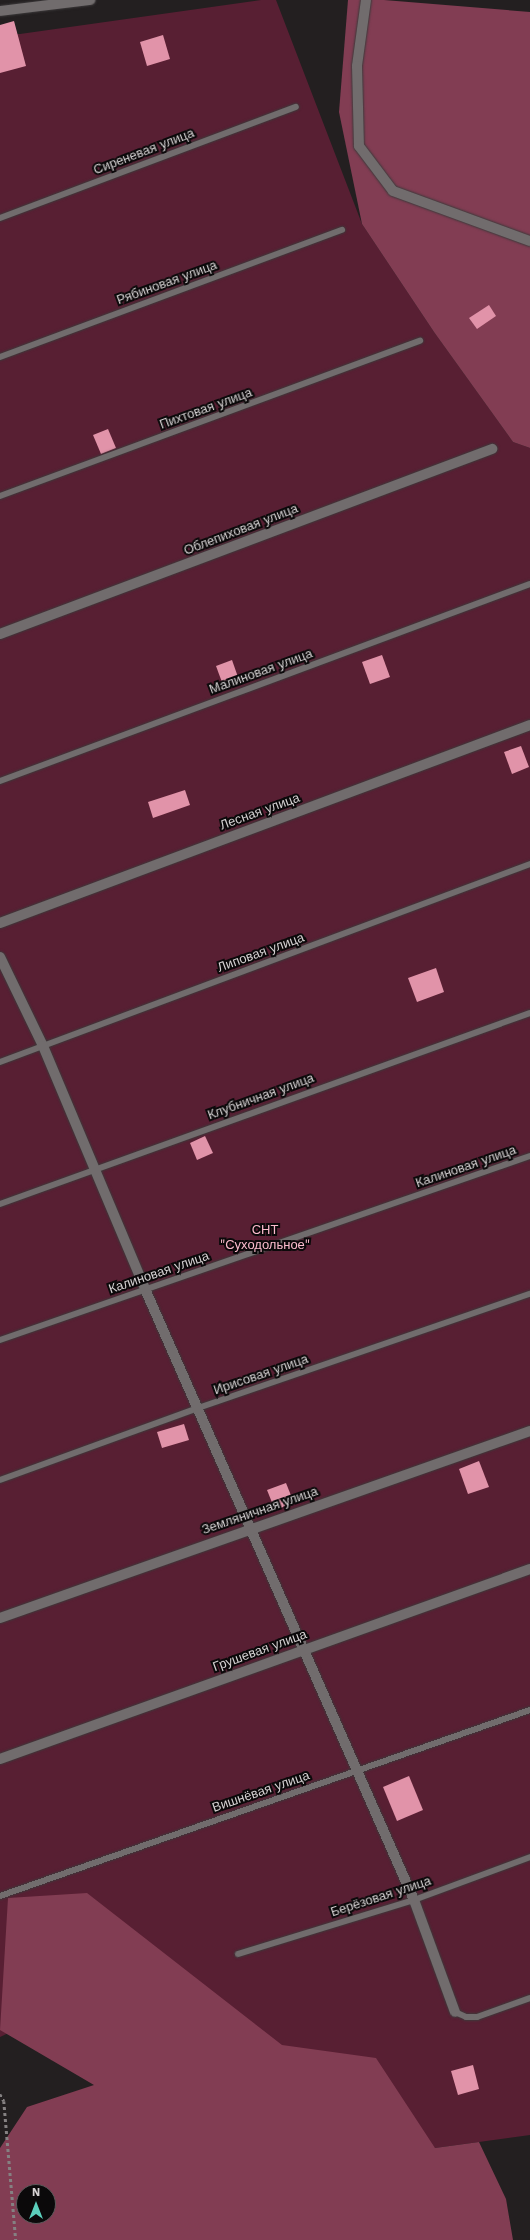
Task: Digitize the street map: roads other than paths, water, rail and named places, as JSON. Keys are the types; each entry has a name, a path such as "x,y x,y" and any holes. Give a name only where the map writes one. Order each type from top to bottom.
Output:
{"street":[{"path":"0,11 90,0"},
{"path":"366,0 357,66 359,146 393,191 530,241"},
{"name":"Облепиховая улица","path":"0,634 492,450"},
{"name":"Лесная улица","path":"0,923 530,725"},
{"path":"0,958 43,1046 145,1289 251,1527 355,1771 414,1900 456,2012"},
{"name":"Земляничная улица","path":"0,1618 251,1527 530,1431"},
{"name":"Грушевая улица","path":"0,1759 530,1569"}],"lane":[{"name":"Сиреневая улица","path":"0,218 296,107"},
{"name":"Рябиновая улица","path":"0,357 342,230"},
{"name":"Пихтовая улица","path":"0,496 420,342"},
{"name":"Малиновая улица","path":"0,781 530,584"},
{"name":"Липовая улица","path":"0,1062 530,864"},
{"name":"Клубничная улица","path":"0,1204 95,1168 530,1013"},
{"name":"Калиновая улица","path":"0,1340 530,1156"},
{"name":"Ирисовая улица","path":"0,1480 198,1408 530,1294"},
{"name":"Вишнёвая улица","path":"0,1896 530,1710"},
{"name":"Берёзовая улица","path":"238,1954 414,1900 530,1857"},
{"path":"456,2012 466,2017 477,2017 530,1998"}],"park label":[{"name":"СНТ \"Суходольное\"","path":"265,1238"}]}
